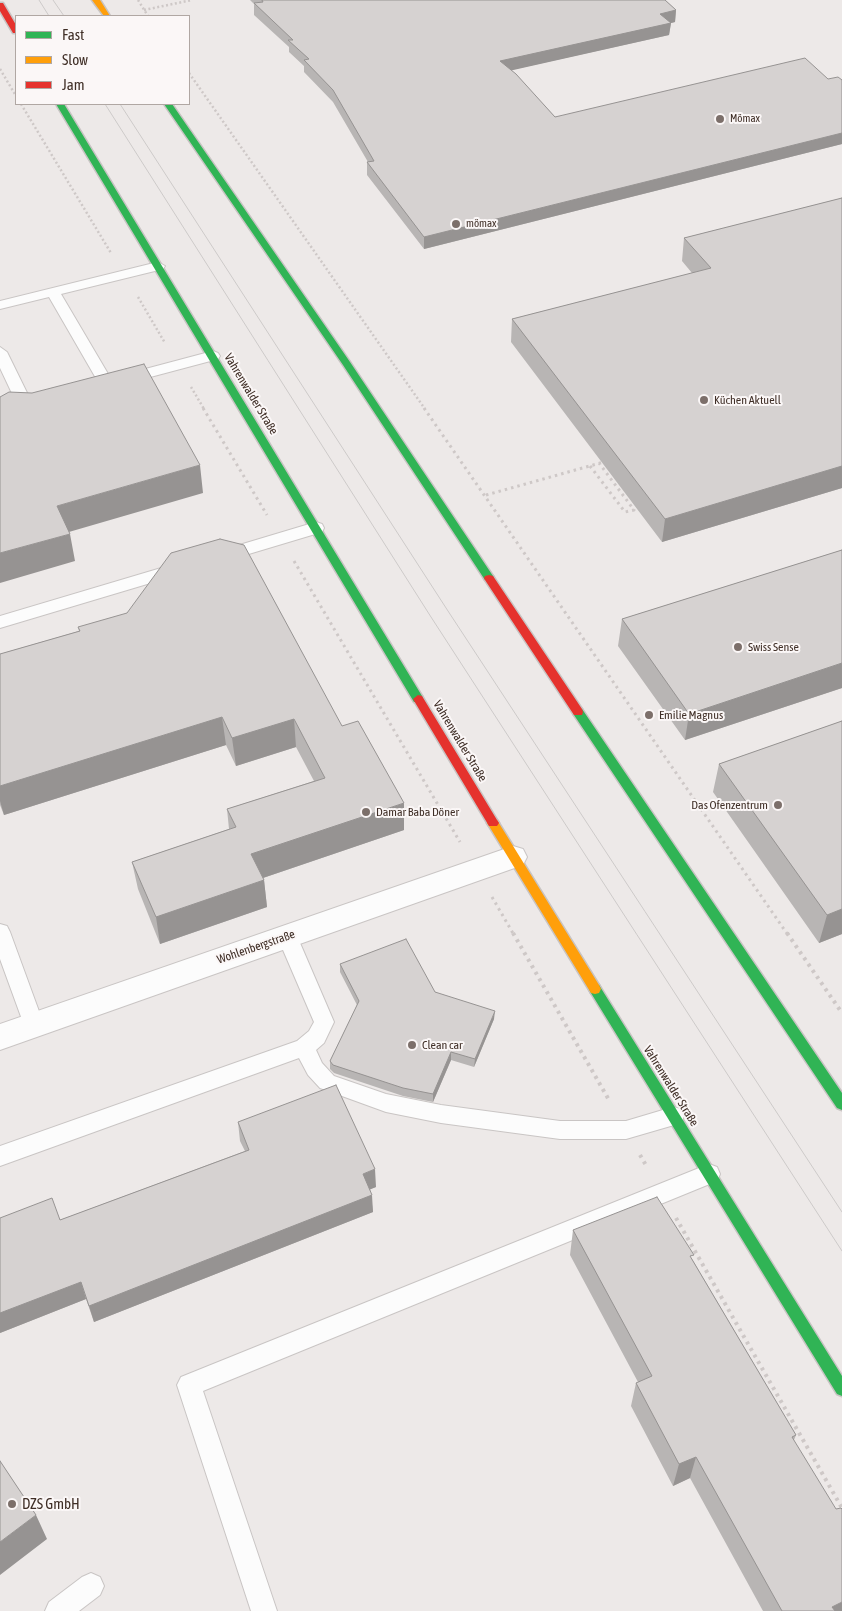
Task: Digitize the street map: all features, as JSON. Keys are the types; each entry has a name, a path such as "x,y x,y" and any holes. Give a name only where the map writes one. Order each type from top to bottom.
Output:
{"main road":[{"path":"96,0 106,15"},
{"path":"0,5 15,29"},
{"name":"Vahrenwalder Straße","path":"61,105 513,857 842,1389"},
{"path":"169,105 353,372 637,801 842,1104"}],"street":[{"name":"Wohlenbergstraße","path":"0,1037 513,857"}],"lane":[{"path":"0,305 158,266"},
{"path":"53,292 106,384"},
{"path":"0,352 25,405"},
{"path":"88,389 213,356"},
{"path":"0,422 25,405 43,401"},
{"path":"0,622 316,528"},
{"path":"0,932 34,1025"},
{"path":"0,1156 304,1047 317,1037 324,1022 287,936"},
{"path":"304,1047 315,1069 327,1082 386,1103 442,1114 560,1130 626,1130 673,1116"},
{"path":"264,1611 189,1385 709,1174"},
{"path":"58,1611 91,1586"}],"path":[{"path":"138,0 147,15"},
{"path":"144,10 192,0"},
{"path":"0,70 15,94"},
{"path":"190,74 486,495 842,1013"},
{"path":"22,105 124,274 477,870"},
{"path":"486,495 604,462"},
{"path":"590,466 625,512 634,510 599,463"}],"building":[{"name":"Mömax","path":"262,0 665,0 676,10 660,14 671,23 500,61 516,74 555,117 805,58 828,79 838,77 842,80 842,133 424,237 367,162 374,161 333,90 304,60 309,59 288,40 293,40 254,3 263,2"},
{"name":"Küchen Aktuell","path":"842,198 842,466 665,519 512,319 711,268 684,238"},
{"path":"144,364 200,465 57,506 70,534 0,553 0,397 9,392 32,393"},
{"path":"220,539 244,545 342,726 358,721 404,803 251,854 264,880 156,917 132,862 236,827 227,809 325,778 294,719 232,738 222,717 0,786 0,654 80,631 78,627 127,613 171,553"},
{"path":"842,550 842,663 689,714 622,619"},
{"path":"842,721 842,909 827,915 719,764"},
{"path":"406,939 435,992 495,1011 475,1059 451,1052 433,1094 403,1088 333,1065 330,1061 359,1001 340,964"},
{"path":"336,1085 375,1169 363,1174 372,1195 89,1306 81,1282 0,1313 0,1218 52,1198 60,1220 249,1150 238,1122"},
{"path":"657,1197 694,1255 690,1256 796,1435 792,1437 836,1509 842,1509 842,1602 832,1607 835,1611 782,1611 696,1457 679,1464 636,1383 652,1376 573,1230"},
{"path":"0,1461 36,1515 0,1542"}],"tram line":[{"path":"39,0 48,15"},
{"path":"53,0 63,15"},
{"path":"106,105 431,617 842,1251"},
{"path":"121,105 448,611 842,1212"}],"traffic: fast":[{"path":"61,105 418,699"},
{"path":"169,105 347,364 489,578"},
{"path":"578,712 842,1104"},
{"path":"595,989 842,1389"}],"traffic: slow":[{"path":"96,0 106,15"},
{"path":"493,823 595,989"}],"traffic: jam":[{"path":"0,5 15,29"},
{"path":"489,578 578,712"},
{"path":"418,699 493,823"}],"place":[{"name":"Mömax","path":"720,119"},
{"name":"mömax","path":"456,224"},
{"name":"Küchen Aktuell","path":"704,400"},
{"name":"Swiss Sense","path":"738,647"},
{"name":"Emilie Magnus","path":"649,715"},
{"name":"Das Ofenzentrum","path":"778,805"},
{"name":"Damar Baba Döner","path":"366,812"},
{"name":"Clean car","path":"412,1045"},
{"name":"DZS GmbH","path":"12,1504"}]}
